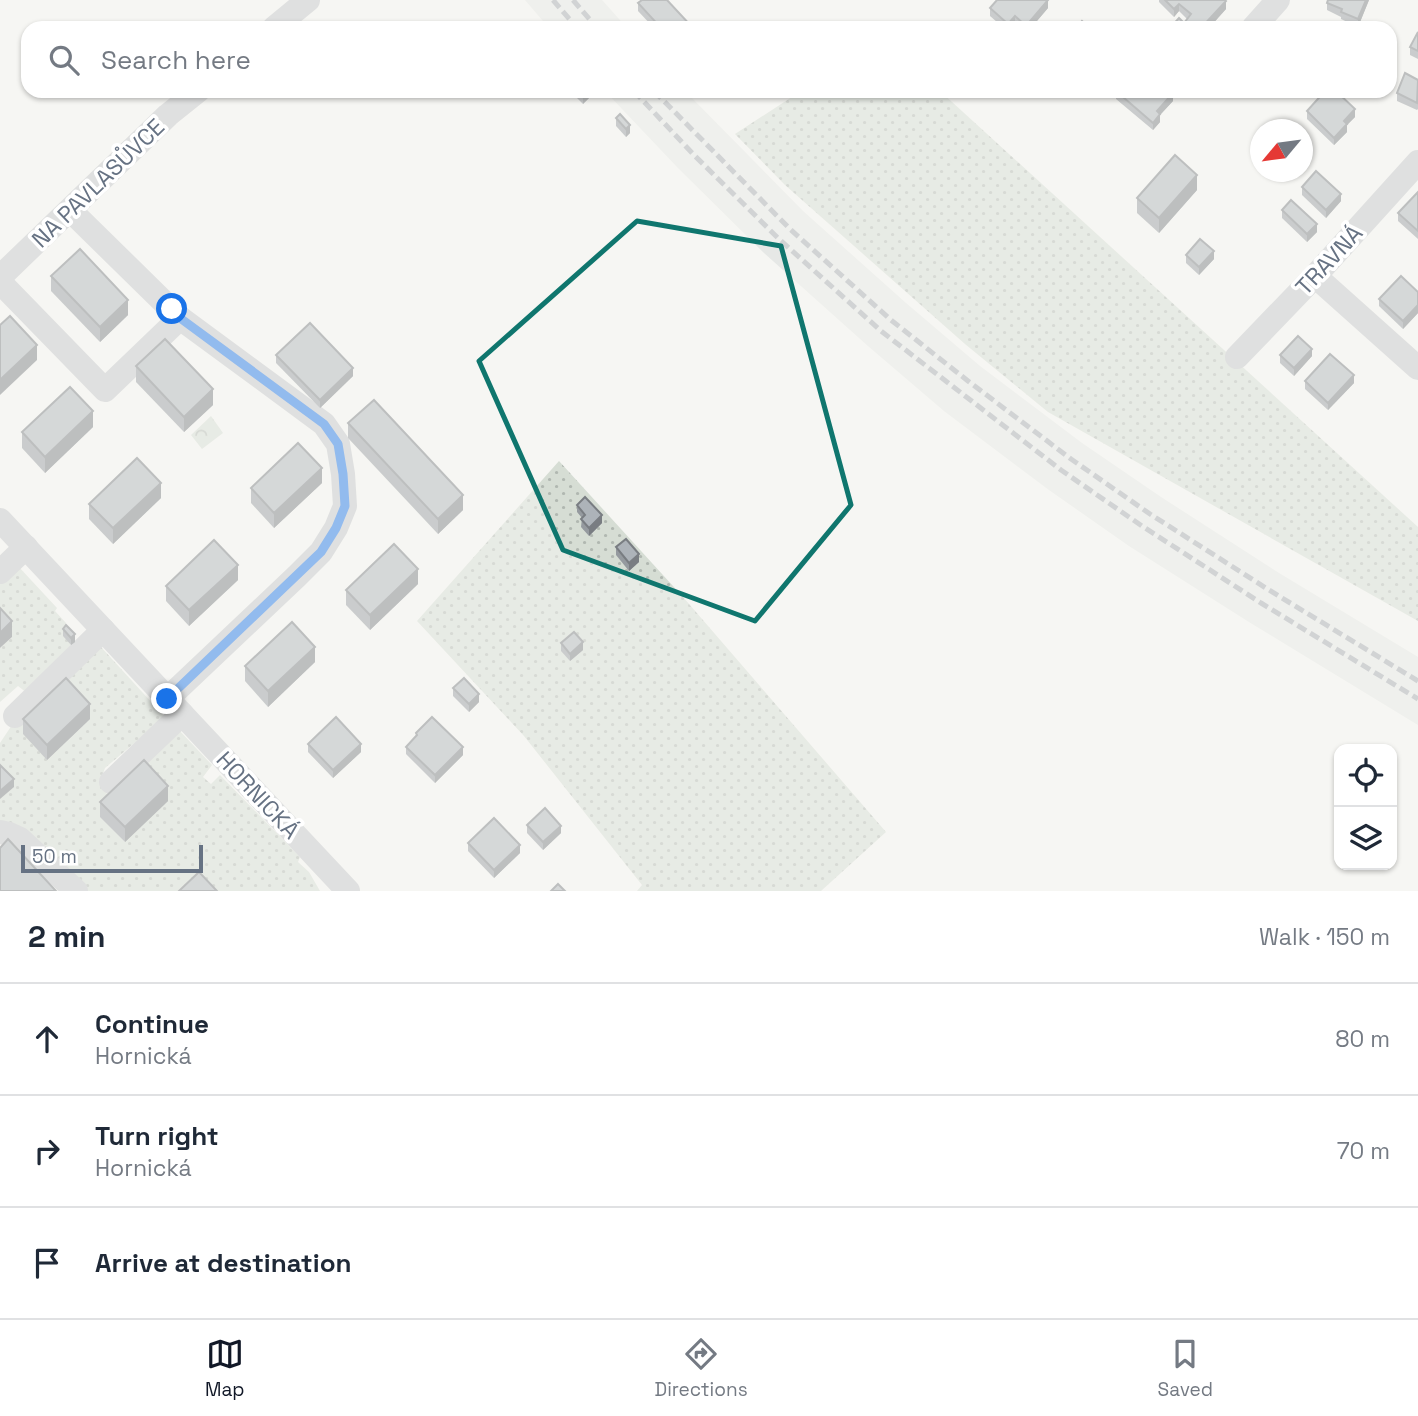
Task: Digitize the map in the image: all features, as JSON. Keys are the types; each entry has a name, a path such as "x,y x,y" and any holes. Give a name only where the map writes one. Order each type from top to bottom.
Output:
{"street":[{"path":"282,21 308,0"},
{"path":"1259,21 1278,0"},
{"name":"NA PAVLASŮVCE","path":"0,280 168,115 189,98"},
{"name":"TRAVNÁ","path":"1237,356 1315,276 1418,162"},
{"path":"70,210 180,318 324,424 338,444 343,474 345,506 336,528 321,552 174,706 111,782"},
{"path":"1315,276 1418,368"},
{"path":"0,280 105,390 180,318"},
{"name":"HORNICKÁ","path":"0,520 348,891"},
{"path":"0,572 26,547"},
{"path":"15,716 103,630"},
{"path":"0,832 20,839 76,891"}],"highlighted area":[{"path":"637,221 781,246 851,505 755,621 563,550 479,361"}],"shaded area":[{"path":"525,0 602,0 621,21 543,21"},
{"path":"612,98 692,98 803,211 980,366 1082,443 1161,497 1279,573 1418,657 1418,725 1129,546 944,411 764,253"}],"green space":[{"path":"790,98 948,98 1418,527 1418,621 1048,412 965,344 785,185 735,134"},
{"path":"211,416 223,433 202,449 191,435"},
{"path":"559,461 683,597 886,832 821,891 637,891 642,885 524,736 417,621"},
{"path":"18,566 57,608 55,611 66,623 64,629 71,645 27,693 18,686 0,702 0,648 12,637 0,624 0,580"},
{"path":"101,647 164,718 105,768 100,782 111,801 101,817 125,842 116,782 178,729 212,765 203,777 211,784 220,775 300,857 298,862 309,872 320,891 80,891 0,825 0,743 12,725 30,708 47,760 90,719 38,699"}],"building":[{"path":"642,0 667,0 686,21 655,21 638,3"},
{"path":"997,0 1048,0 1030,21 1020,21 1015,16 1011,21 1005,21 990,8"},
{"path":"1165,0 1226,1 1207,21 1186,21 1191,14 1179,4 1174,9"},
{"path":"1328,0 1366,0 1358,19 1341,12 1342,9 1327,3"},
{"path":"1418,32 1418,51 1410,47"},
{"path":"1405,73 1418,80 1417,103 1397,93"},
{"path":"1124,98 1169,98 1157,111 1160,114 1153,123"},
{"path":"1319,98 1343,98 1355,109 1344,121 1347,124 1334,138 1307,111"},
{"path":"620,114 630,125 626,129 616,118"},
{"path":"1175,155 1197,175 1159,218 1137,198"},
{"path":"1316,171 1341,194 1326,210 1302,187 1306,182 1313,182"},
{"path":"1418,192 1418,231 1398,213"},
{"path":"1291,200 1317,224 1307,234 1282,210"},
{"path":"1200,239 1214,251 1199,267 1186,255"},
{"path":"80,249 128,300 100,327 51,276"},
{"path":"1401,276 1418,292 1418,305 1403,321 1379,299"},
{"path":"10,316 37,345 0,380 0,325"},
{"path":"310,323 353,368 320,400 276,355"},
{"path":"1298,336 1312,349 1294,368 1280,355"},
{"path":"165,339 213,389 184,417 136,366"},
{"path":"1330,354 1354,375 1328,403 1305,381"},
{"path":"70,387 93,411 45,457 22,432"},
{"path":"374,400 463,495 438,519 348,423"},
{"path":"298,443 322,468 274,513 251,488"},
{"path":"137,458 161,483 113,528 89,504"},
{"path":"585,497 602,515 589,528 581,519 585,515 577,505"},
{"path":"626,539 639,554 629,563 616,547"},
{"path":"214,540 238,565 189,610 166,586"},
{"path":"394,544 418,569 370,615 346,590"},
{"path":"0,608 12,621 0,633"},
{"path":"292,622 315,647 268,691 245,666"},
{"path":"66,625 75,634 71,638 63,629"},
{"path":"574,632 583,642 570,654 561,643"},
{"path":"66,678 90,704 47,745 23,719"},
{"path":"464,678 479,694 469,704 453,688"},
{"path":"336,717 361,744 333,770 308,744"},
{"path":"432,717 463,747 435,775 406,747"},
{"path":"144,760 168,786 125,827 100,802"},
{"path":"0,765 14,779 0,791"},
{"path":"545,808 561,826 543,842 527,825"},
{"path":"494,818 520,845 494,870 468,843"},
{"path":"8,839 56,891 0,891 0,848"},
{"path":"199,872 217,891 179,891"},
{"path":"558,884 565,891 551,891"}],"railway":[{"path":"553,0 571,21"},
{"path":"573,0 591,21"},
{"path":"641,98 779,239 881,331 1061,470 1142,526 1418,699"},
{"path":"661,98 790,229 891,320 968,381 1071,459 1150,514 1418,681"}],"route":[{"path":"167,699 321,552 336,528 345,506 338,444 324,424 180,318 172,309"}]}
